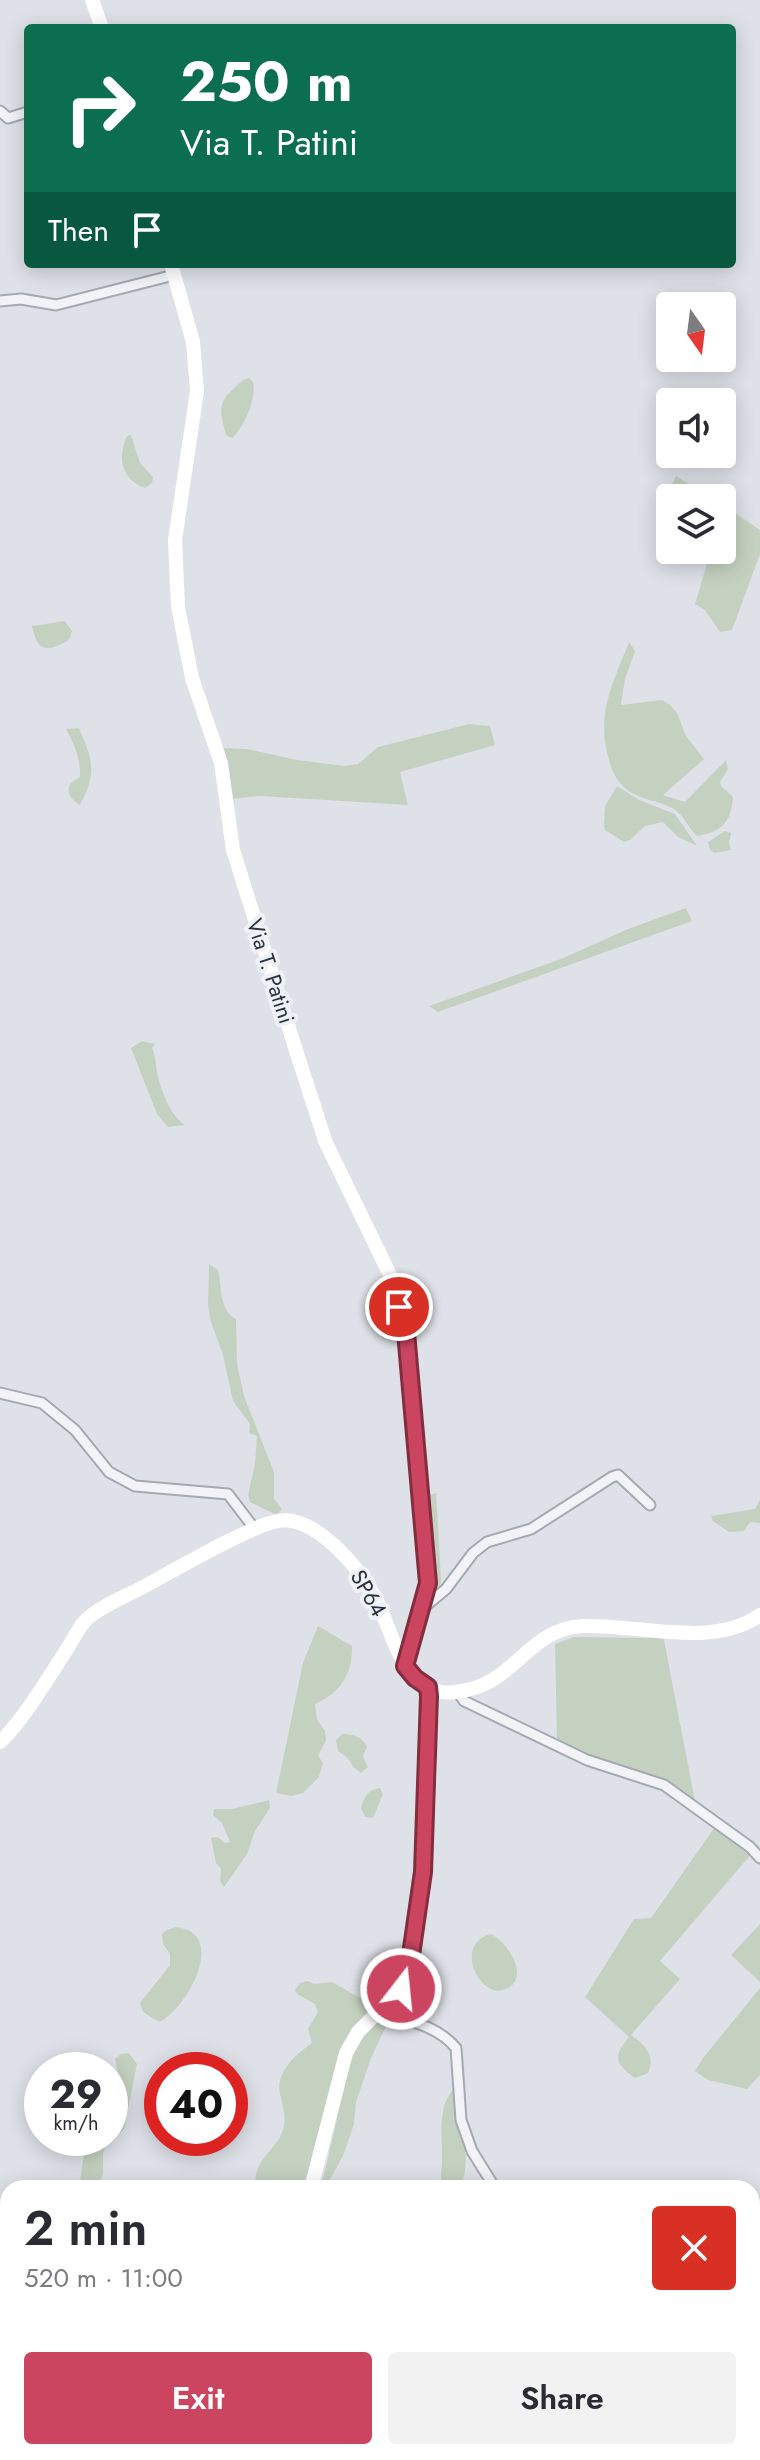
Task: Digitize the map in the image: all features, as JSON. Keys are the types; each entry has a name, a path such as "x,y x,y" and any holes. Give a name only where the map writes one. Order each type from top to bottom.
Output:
{"street":[{"path":"92,0 101,24"},
{"path":"0,111 8,118 24,113"},
{"path":"0,301 21,299 56,305 173,270"},
{"name":"Via T. Patini","path":"173,270 193,342 197,391 175,540 178,607 192,678 221,763 233,850 326,1143 345,1187 382,1254 393,1281 406,1332 428,1583 405,1666"},
{"path":"0,1393 42,1403 75,1430 109,1472 135,1486 228,1494 254,1528"},
{"path":"422,1609 446,1589 473,1553 487,1542 531,1529 612,1477 618,1475 650,1505"},
{"name":"SP64","path":"0,1742 87,1619 254,1528 288,1519 304,1524 353,1564 374,1595 405,1666 428,1687"},
{"path":"313,2180 346,2053 358,2032 401,1989 411,1955 423,1872 429,1763 428,1687 442,1692 458,1692 482,1686 501,1677 532,1647 564,1628 586,1626 704,1632 733,1630 760,1615"},
{"path":"458,1692 464,1701 587,1760 664,1785 738,1838 760,1858"},
{"path":"378,2011 429,2028 449,2039 456,2048 461,2120 472,2151 490,2180"}],"green space":[{"path":"249,378 254,389 251,404 241,427 232,438 226,435 222,405 233,389"},
{"path":"131,435 140,463 153,477 152,483 145,488 131,479 123,467 124,444 127,436"},
{"path":"676,476 689,484 672,484"},
{"path":"736,514 760,530 760,554 732,630 720,632 705,610 695,604 707,564 736,564"},
{"path":"65,621 72,631 68,640 53,647 40,645 32,626"},
{"path":"629,642 635,651 625,679 621,705 662,700 670,705 677,713 686,736 704,759 663,795 685,802 726,760 728,769 720,782 733,797 732,806 724,824 713,832 697,836 676,811 631,793 612,770 605,741 605,711"},
{"path":"469,724 490,726 495,745 400,772 408,805 260,796 230,799 223,748 247,749 345,766 358,764 378,747"},
{"path":"79,728 91,767 89,784 80,805 69,793 71,783 80,777 80,770 66,729"},
{"path":"617,786 639,800 675,814 697,846 678,837 663,822 645,826 624,842 605,830 605,806"},
{"path":"725,831 731,833 731,850 714,853 708,842"},
{"path":"686,908 692,921 438,1012 429,1006 561,959 628,929"},
{"path":"142,1041 155,1044 152,1048 163,1092 172,1111 185,1125 168,1127 157,1114 131,1048"},
{"path":"209,1264 218,1270 224,1304 236,1319 237,1364 244,1396 274,1472 274,1499 282,1509 277,1515 250,1502 248,1495 257,1436 249,1433 250,1424 233,1401 208,1306"},
{"path":"436,1493 441,1580 440,1589 436,1591 427,1496"},
{"path":"760,1500 760,1523 750,1522 744,1531 729,1532 713,1521 711,1516 755,1509"},
{"path":"318,1626 352,1646 348,1673 332,1694 315,1704 326,1741 318,1756 323,1763 319,1777 303,1793 292,1796 276,1793 303,1663"},
{"path":"663,1635 695,1801 557,1741 555,1644 574,1637 650,1638"},
{"path":"342,1734 357,1736 367,1747 363,1756 368,1767 361,1773 338,1751 336,1740"},
{"path":"380,1788 383,1794 373,1818 365,1817 361,1808 365,1797 372,1790"},
{"path":"269,1800 270,1808 255,1831 247,1854 224,1887 211,1838 218,1837 225,1843 230,1842 222,1823 213,1815 214,1809 232,1809"},
{"path":"717,1824 753,1852 660,1961 680,1979 631,2035 645,2047 651,2061 648,2073 635,2078 618,2059 620,2049 629,2037 585,1997 634,1919 651,1918"},
{"path":"760,1924 760,1982 731,1955"},
{"path":"176,1927 192,1932 200,1943 201,1956 191,1988 181,2003 159,2022 143,2012 140,2003 170,1965 170,1954 163,1944 162,1934"},
{"path":"491,1934 510,1952 517,1969 517,1977 506,1989 487,1987 474,1969 473,1948 479,1939"},
{"path":"332,1982 369,2003 371,2009 351,2036 308,2180 256,2180 258,2167 284,2126 279,2086 281,2078 294,2058 312,2043 308,2029 318,2012 315,2004 297,1994 295,1990 300,1983"},
{"path":"760,1988 760,2075 747,2089 708,2080 695,2071"},
{"path":"380,2018 388,2022 371,2058 356,2102 354,2124 343,2156 330,2180 323,2180 352,2053 359,2039"},
{"path":"128,2053 137,2064 128,2109"},
{"path":"457,2086 466,2154 463,2180 442,2180 442,2118 451,2093"},
{"path":"84,2156 103,2156 100,2180 80,2180"}],"route":[{"path":"399,1307 406,1332 428,1583 405,1666 428,1687 429,1696 423,1872 408,1973 401,1989"}]}
